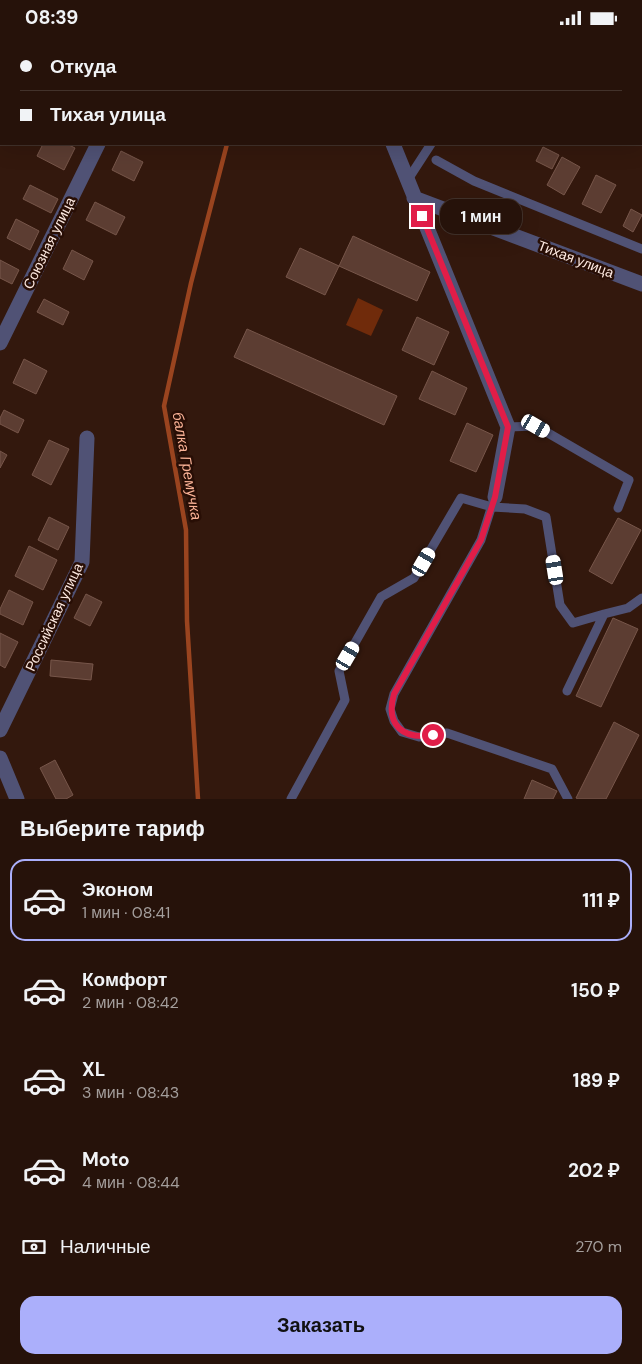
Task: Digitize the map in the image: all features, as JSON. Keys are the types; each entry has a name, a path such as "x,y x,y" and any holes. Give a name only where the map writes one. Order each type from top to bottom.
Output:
{"street":[{"name":"Союзная улица","path":"0,343 6,317 97,145"},
{"path":"393,145 508,427 493,502"},
{"name":"Тихая улица","path":"414,198 642,284"},
{"name":"Российская улица","path":"0,730 82,562 86,438"},
{"path":"0,758 17,799"}],"lane":[{"path":"407,181 430,145"},
{"path":"436,160 474,181 642,249"},
{"path":"508,427 536,426 629,480 618,508"},
{"path":"291,799 345,700 340,671 381,597 414,578 461,498 525,509 546,517 560,605 573,623 628,608 642,598"},
{"path":"493,502 481,540 394,694 390,709 394,721 402,732 419,737 447,733 552,769 568,799"},
{"path":"567,691 604,614"}],"shaded area":[{"path":"358,298 383,310 371,336 346,325"}],"building":[{"path":"42,145 69,145 75,148 64,170 37,156"},
{"path":"543,147 559,155 552,169 536,161"},
{"path":"121,151 143,162 134,181 112,170"},
{"path":"562,157 580,167 564,195 547,185"},
{"path":"596,175 616,185 601,213 582,204"},
{"path":"30,185 58,199 51,213 23,199"},
{"path":"95,202 125,217 116,235 86,220"},
{"path":"631,209 642,215 633,232 623,226"},
{"path":"16,219 39,231 30,250 7,238"},
{"path":"353,236 430,272 417,301 339,266"},
{"path":"300,248 339,266 325,295 286,277"},
{"path":"72,250 93,261 84,280 63,269"},
{"path":"0,260 19,270 12,284 0,278"},
{"path":"44,299 69,312 63,325 37,312"},
{"path":"417,317 449,332 434,365 402,350"},
{"path":"247,329 397,396 384,425 234,357"},
{"path":"24,359 47,371 36,394 13,383"},
{"path":"432,371 467,388 455,415 419,399"},
{"path":"4,410 24,420 18,433 0,424 0,418"},
{"path":"467,423 493,435 476,472 450,461"},
{"path":"49,440 69,449 51,485 32,475"},
{"path":"0,451 7,455 0,468"},
{"path":"49,517 69,527 58,550 38,540"},
{"path":"618,518 641,530 612,584 589,571"},
{"path":"29,546 57,560 43,590 15,576"},
{"path":"9,590 33,602 23,625 0,614 0,609"},
{"path":"86,594 102,602 90,626 74,618"},
{"path":"613,618 638,629 601,707 576,696"},
{"path":"0,633 18,642 5,668 0,665"},
{"path":"51,660 93,664 91,680 50,676"},
{"path":"614,722 639,735 606,799 578,799 576,798"},
{"path":"55,760 73,795 66,799 56,799 40,768"},
{"path":"532,780 557,791 553,799 524,799"}],"waterway":[{"name":"балка Гремучка","path":"198,799 187,621 186,530 164,406 191,283 227,145"}],"route":[{"path":"422,216 508,427 495,497 481,540 394,694 390,709 394,721 402,732 419,737 433,735"}]}
